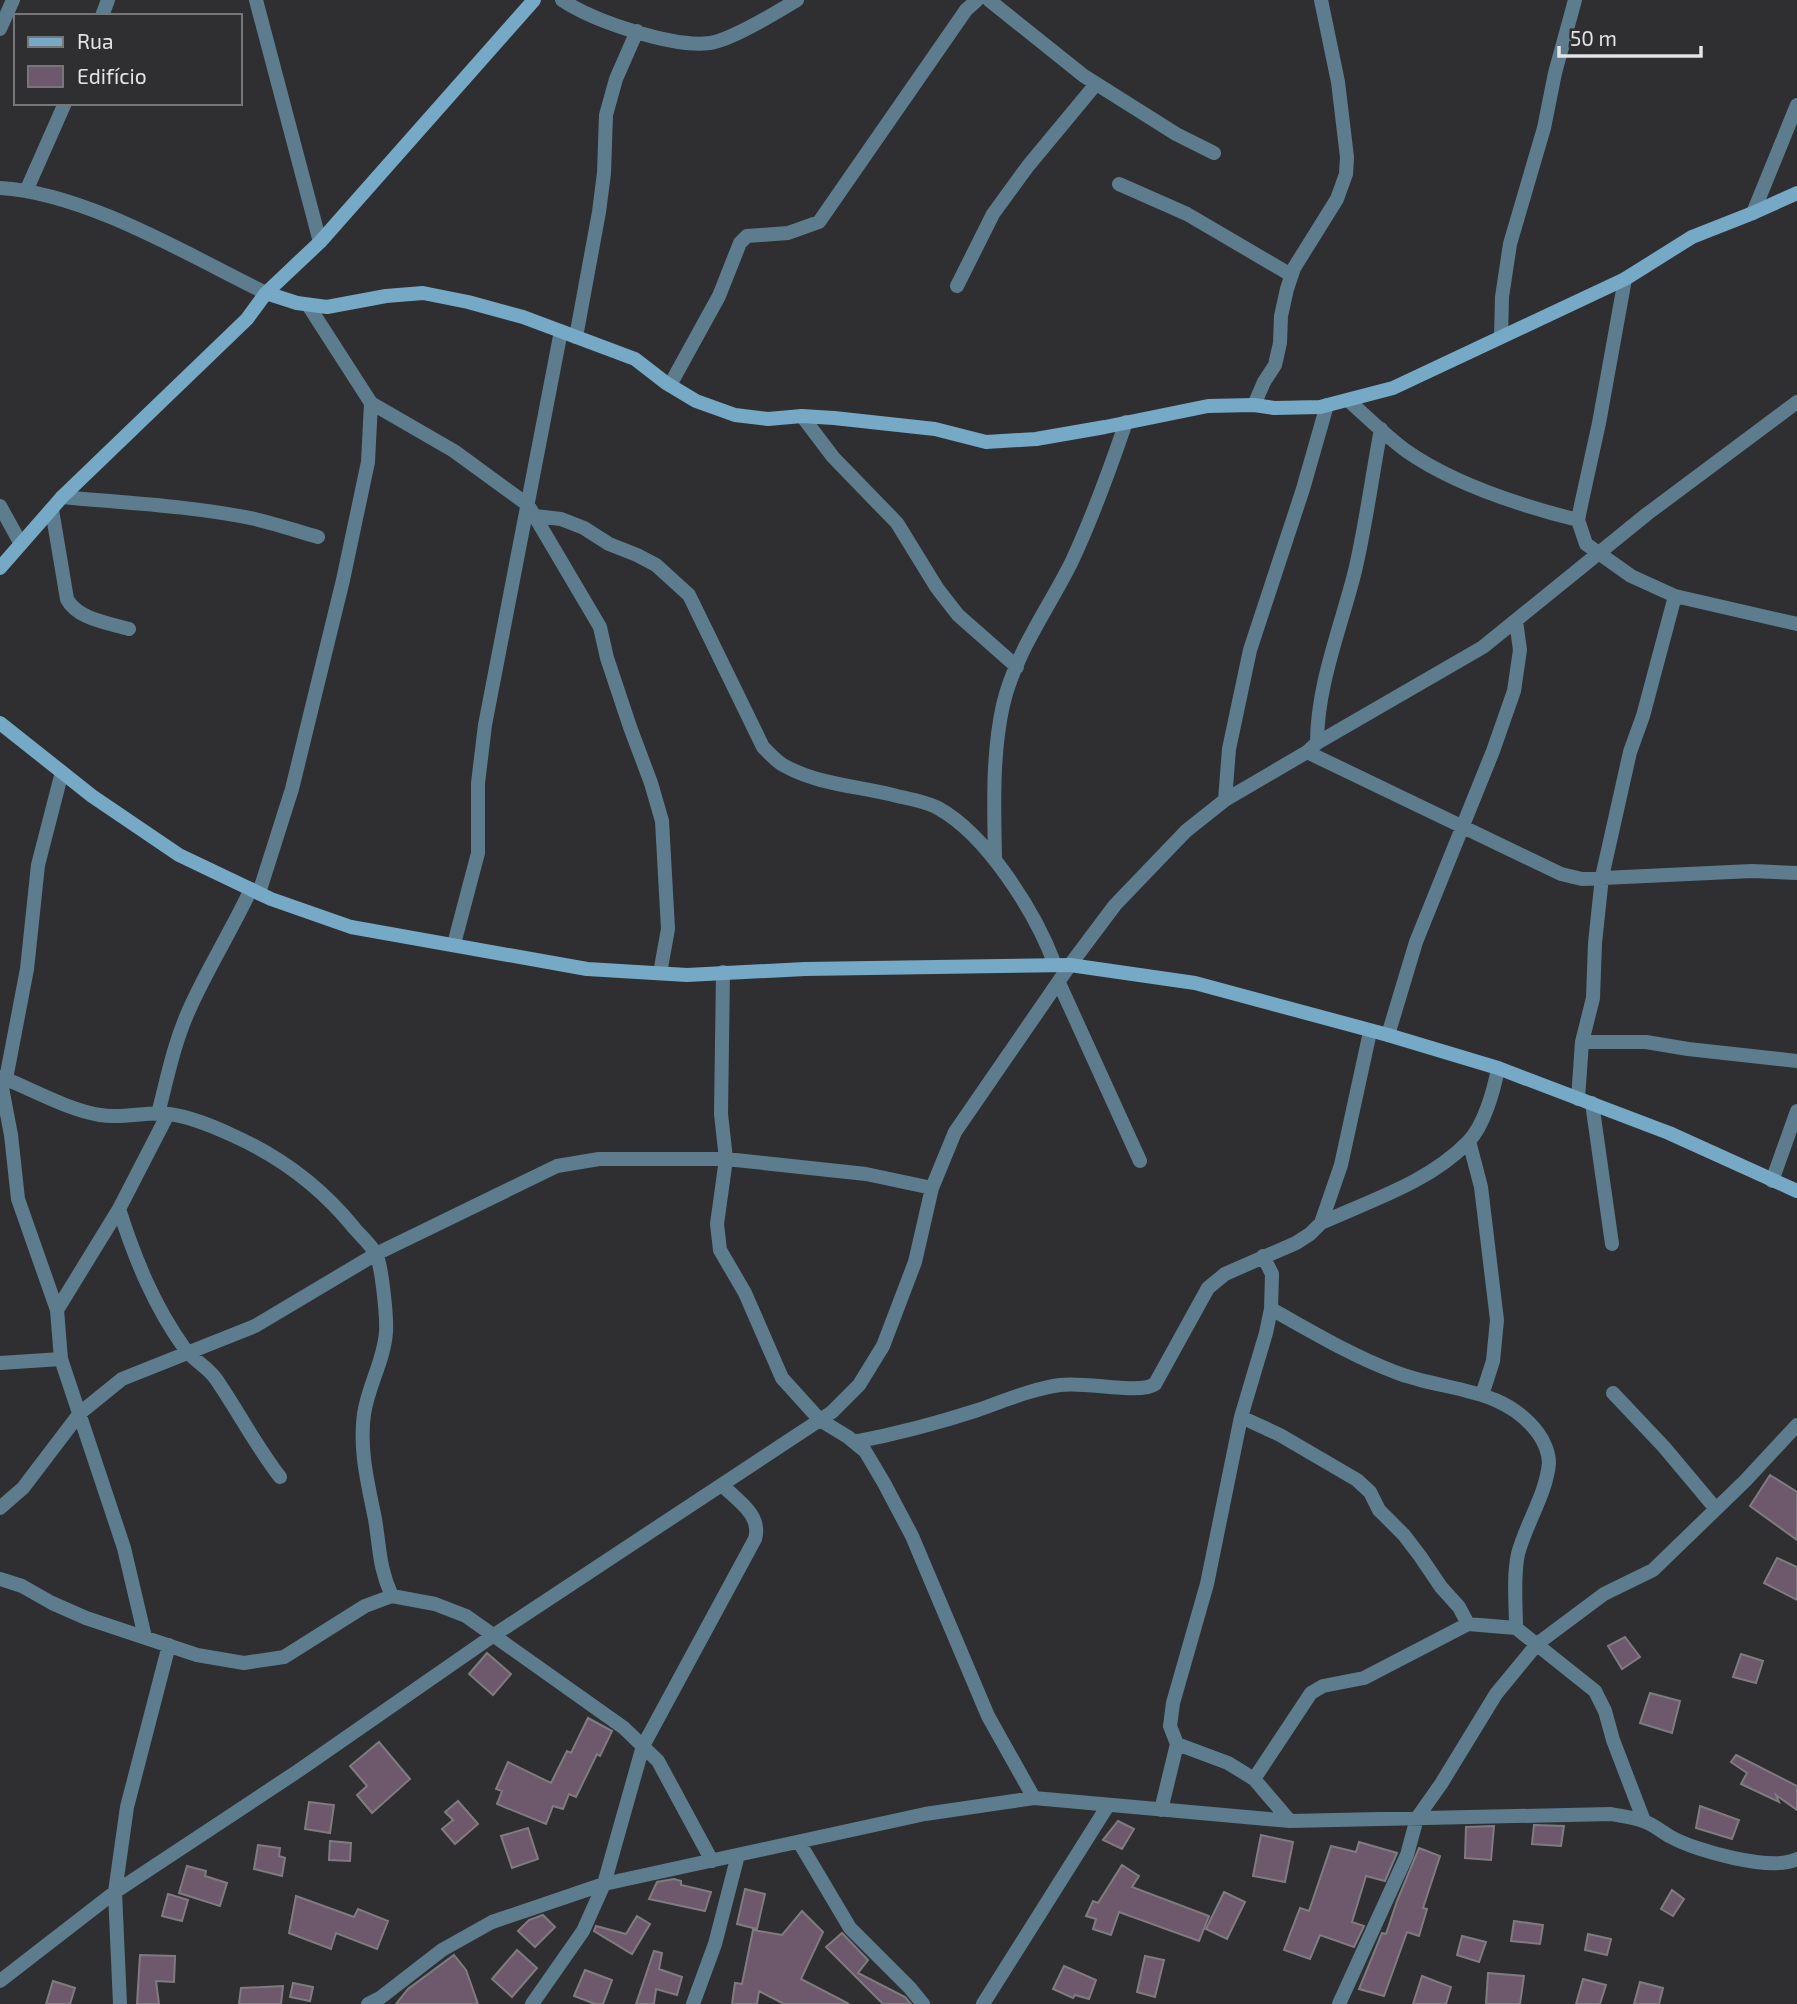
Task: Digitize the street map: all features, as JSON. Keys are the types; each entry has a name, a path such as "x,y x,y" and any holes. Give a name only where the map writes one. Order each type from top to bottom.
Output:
{"street":[{"path":"0,29 13,0"},
{"path":"256,0 320,242"},
{"path":"0,568 62,498 247,319 266,293 320,242 534,0"},
{"path":"562,0 579,12 689,44 713,43 760,22 797,0"},
{"path":"670,385 719,296 740,243 747,236 788,233 819,222 966,10 977,0"},
{"path":"989,0 1097,84 1176,134 1214,153"},
{"path":"1254,405 1275,365 1291,275 1337,199 1346,174 1347,157 1338,82 1321,0"},
{"path":"1501,337 1510,244 1544,128 1555,73 1575,0"},
{"path":"576,337 599,212 604,173 606,115 616,79 637,31"},
{"path":"957,286 993,214 1028,166 1097,84"},
{"path":"27,189 64,105"},
{"path":"1753,213 1797,105"},
{"path":"1119,184 1187,214 1291,275"},
{"path":"0,188 27,189 118,220 266,293 308,305 327,307 386,296 423,293 468,302 561,331 635,359 696,401 735,415 768,419 802,416 935,429 986,442 1036,439 1208,406 1254,405 1274,408 1327,405 1393,388 1625,279 1692,236 1797,193"},
{"path":"1625,279 1578,520 1586,544 1631,576 1675,596 1797,624"},
{"path":"308,305 371,403 454,451 532,510 584,528 609,544 656,565 689,595 763,747 781,765 848,787 894,795 937,807 965,828 995,858 1048,947 1055,965"},
{"path":"454,944 478,853 478,783 485,725 532,510 561,331"},
{"path":"1348,400 1405,450 1486,492 1529,508 1578,520"},
{"path":"0,1981 115,1892 298,1771 494,1635 832,1412 859,1385 883,1346 915,1262 932,1188 955,1132 1070,965 1115,905 1185,831 1225,800 1483,647 1647,514 1797,402"},
{"path":"57,1310 119,1209 163,1114 173,1054 188,1011 255,891 292,789 343,580 368,462 371,403"},
{"path":"1225,800 1229,749 1250,650 1303,489 1327,405"},
{"path":"802,416 833,457 897,523 931,579 958,615 1017,667"},
{"path":"995,858 993,784 1004,704 1021,656 1072,560 1103,489 1126,422"},
{"path":"1312,747 1323,689 1355,569 1381,429"},
{"path":"62,498 173,506 257,520 318,537"},
{"path":"0,506 21,544"},
{"path":"52,510 65,587 71,606 85,615 129,629"},
{"path":"532,510 600,627 622,704 662,821 668,929 660,973"},
{"path":"1578,1099 1582,1042 1593,998 1602,877 1630,752 1643,716 1675,596"},
{"path":"1388,1035 1416,942 1493,751 1514,691 1520,650 1516,621"},
{"path":"0,723 92,796 179,855 255,891 351,927 587,969 687,975 1070,965 1195,982 1499,1068 1669,1133 1797,1191"},
{"path":"1312,747 1461,828 1561,874 1582,879 1752,871 1797,873"},
{"path":"62,772 38,865 27,969 3,1080 5,1134 18,1199 57,1310 61,1359 124,1548 145,1637"},
{"path":"723,972 721,1114 726,1159 717,1224 720,1250 745,1293 782,1378 820,1420 865,1451 912,1536 988,1716 1034,1798"},
{"path":"1059,983 1140,1161"},
{"path":"1321,1223 1341,1165 1370,1032"},
{"path":"1582,1042 1646,1042 1700,1051 1797,1061"},
{"path":"854,1442 894,1435 1026,1392 1063,1384 1149,1388 1155,1384 1208,1288 1225,1274 1296,1243 1321,1223 1422,1178 1469,1141 1492,1098 1499,1068"},
{"path":"3,1080 100,1115 163,1114 199,1122 276,1157 334,1202 376,1254 386,1332 382,1358 368,1390 363,1417 363,1464 383,1576 392,1596"},
{"path":"1592,1103 1612,1244"},
{"path":"1772,1181 1797,1111"},
{"path":"1469,1141 1481,1187 1497,1320 1493,1361 1482,1395"},
{"path":"0,1508 23,1488 80,1413 122,1379 255,1326 376,1254 557,1166 599,1159 726,1159 866,1174 932,1188"},
{"path":"119,1209 149,1291 187,1352 213,1375 263,1455 280,1477"},
{"path":"1161,1810 1177,1744 1170,1726 1173,1703 1207,1584 1241,1417 1271,1310 1272,1274 1263,1256"},
{"path":"1271,1310 1351,1353 1396,1373 1482,1395 1513,1408 1532,1424 1544,1440 1549,1460 1544,1486 1526,1527 1518,1555 1516,1628"},
{"path":"0,1363 61,1359"},
{"path":"1613,1393 1664,1447 1716,1509"},
{"path":"1241,1417 1280,1435 1357,1480 1370,1492 1379,1510 1404,1535 1441,1587 1459,1607 1468,1624"},
{"path":"1339,2004 1407,1855 1417,1818 1496,1694 1537,1644 1604,1594 1653,1570 1797,1425"},
{"path":"532,2004 583,1931 604,1884 643,1746 758,1531 754,1517 722,1485"},
{"path":"0,1578 22,1586 78,1615 197,1655 244,1664 284,1657 365,1606 392,1596 435,1604 466,1616 624,1728 643,1746 657,1761 712,1861"},
{"path":"1254,1779 1311,1693 1323,1686 1364,1678 1468,1624 1516,1628 1595,1691 1605,1711 1613,1740 1644,1821"},
{"path":"120,2004 115,1892 127,1807 169,1645"},
{"path":"1177,1744 1228,1763 1254,1779 1290,1821"},
{"path":"368,2004 380,1998 442,1950 492,1922 604,1884 925,1814 1034,1798 1107,1807 1290,1821 1611,1814 1644,1821 1672,1838 1705,1851 1756,1862 1794,1865"},
{"path":"983,2004 1107,1807"},
{"path":"799,1842 850,1928 910,1987 923,2004"},
{"path":"693,2004 715,1944 738,1855"}],"building":[{"path":"1770,1475 1797,1492 1797,1540 1750,1506"},
{"path":"1777,1558 1797,1567 1797,1600 1764,1583"},
{"path":"1625,1637 1640,1657 1622,1669 1608,1646"},
{"path":"487,1653 511,1674 493,1695 469,1674"},
{"path":"1741,1654 1763,1661 1756,1683 1733,1677"},
{"path":"1650,1693 1680,1701 1672,1733 1640,1723"},
{"path":"588,1718 612,1731 600,1756 597,1754 576,1797 569,1794 563,1809 553,1806 546,1824 497,1804 502,1791 496,1789 508,1762 551,1783 567,1751 571,1753"},
{"path":"379,1742 410,1779 372,1813 357,1795 367,1786 350,1766"},
{"path":"1736,1755 1797,1786 1797,1810 1776,1795 1779,1802 1741,1784 1747,1773 1731,1762"},
{"path":"458,1801 478,1824 455,1844 442,1829 453,1820 445,1812"},
{"path":"309,1802 334,1805 330,1833 305,1829"},
{"path":"1700,1806 1739,1820 1732,1839 1696,1828"},
{"path":"1118,1821 1134,1829 1122,1849 1103,1840"},
{"path":"1534,1825 1564,1826 1561,1846 1532,1844"},
{"path":"1494,1826 1491,1860 1465,1858 1466,1827"},
{"path":"528,1828 538,1859 512,1868 501,1836"},
{"path":"1261,1835 1293,1842 1285,1882 1253,1876"},
{"path":"330,1841 351,1843 350,1861 329,1860"},
{"path":"1359,1842 1397,1853 1385,1881 1366,1876 1352,1922 1364,1926 1354,1947 1320,1935 1310,1959 1284,1950 1300,1908 1309,1911 1331,1846 1356,1852"},
{"path":"258,1845 280,1848 279,1856 285,1858 282,1876 254,1869"},
{"path":"1419,1848 1440,1856 1423,1908 1427,1909 1419,1936 1407,1932 1384,1996 1359,1989 1382,1933 1386,1934"},
{"path":"1122,1865 1139,1876 1132,1887 1209,1916 1199,1941 1119,1912 1111,1935 1093,1929 1096,1919 1086,1916 1093,1901 1098,1903"},
{"path":"187,1866 206,1871 205,1876 227,1883 220,1906 179,1893"},
{"path":"674,1879 681,1881 681,1885 711,1892 705,1911 649,1899 657,1882"},
{"path":"745,1889 765,1894 757,1929 737,1924"},
{"path":"1672,1890 1684,1899 1673,1916 1661,1909"},
{"path":"1224,1892 1245,1902 1227,1939 1206,1929"},
{"path":"168,1894 188,1900 182,1921 162,1916"},
{"path":"296,1896 354,1917 358,1909 388,1921 377,1949 336,1933 331,1949 289,1933"},
{"path":"802,1911 823,1932 801,1979 849,2004 784,2004 759,1991 757,2004 732,2004 735,1983 742,1984 753,1930 782,1935"},
{"path":"543,1915 555,1927 535,1947 518,1931 529,1920"},
{"path":"637,1916 650,1924 632,1954 594,1931 596,1926 626,1934"},
{"path":"1514,1921 1543,1925 1540,1944 1511,1941"},
{"path":"842,1933 868,1960 858,1973 905,1997 911,2004 883,2004 826,1947"},
{"path":"1588,1934 1611,1939 1607,1955 1585,1950"},
{"path":"1462,1936 1486,1942 1479,1962 1457,1955"},
{"path":"517,1950 537,1968 512,1997 492,1979"},
{"path":"654,1951 662,1953 659,1969 682,1977 677,1995 656,1989 654,2004 636,2004"},
{"path":"140,1955 175,1956 174,1982 156,1981 159,2004 137,2004"},
{"path":"454,1955 466,1970 478,2004 396,2004 408,1989"},
{"path":"1145,1956 1164,1960 1155,1997 1137,1992"},
{"path":"1064,1966 1096,1980 1089,1999 1075,1995 1073,1998 1053,1989"},
{"path":"585,1970 612,1980 603,2004 595,2004 574,1996"},
{"path":"1488,1973 1524,1976 1520,2004 1486,2004"},
{"path":"1422,1976 1451,1987 1446,2004 1413,2004"},
{"path":"1583,1979 1606,1985 1600,2004 1576,2004"},
{"path":"53,1981 75,1988 70,2004 46,2004"},
{"path":"1640,1982 1663,1988 1659,2004 1634,2004"},
{"path":"293,1983 313,1987 310,2001 290,1997"},
{"path":"283,1986 281,2004 239,2004 241,1988"}]}
